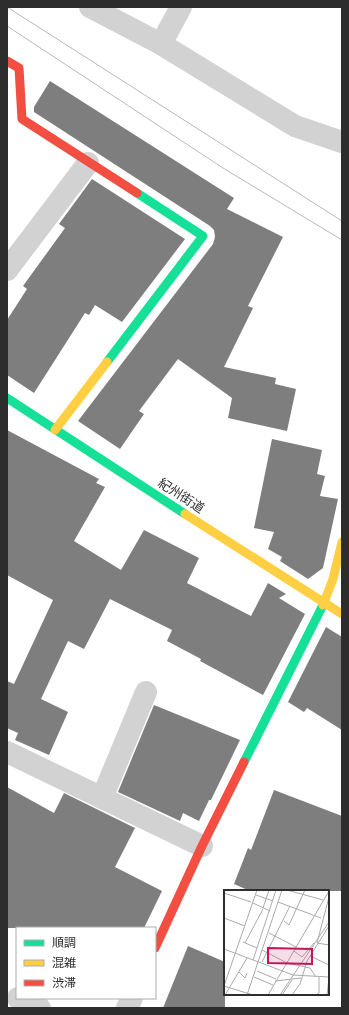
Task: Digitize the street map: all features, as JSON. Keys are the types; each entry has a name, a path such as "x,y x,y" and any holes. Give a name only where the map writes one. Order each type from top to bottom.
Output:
{"street":[{"path":"90,7 161,44 296,126 342,142"},
{"path":"161,44 181,7"},
{"path":"7,61 18,68 22,119 88,163 204,236 56,430"},
{"path":"7,270 88,163"},
{"name":"紀州街道","path":"7,398 324,604 342,614"},
{"path":"156,946 202,846 324,604 334,579 342,542"},
{"path":"102,798 146,692"},
{"path":"7,752 202,846"},
{"path":"20,999 40,1008"},
{"path":"127,1008 132,999"}],"building":[{"path":"50,81 234,198 227,209 283,237 248,306 253,308 224,367 276,378 275,384 296,389 287,431 228,418 232,398 178,359 139,411 144,414 120,449 78,421 213,244 215,237 214,230 210,226 34,112 34,107"},
{"path":"92,179 185,239 122,322 95,305 89,315 85,313 34,393 7,375 7,320 27,289 23,286 65,228 59,224"},
{"path":"7,430 99,479 96,483 105,487 74,541 121,570 144,530 199,558 187,583 251,616 268,583 286,594 279,598 305,614 263,695 200,661 201,659 167,641 172,630 110,599 84,649 68,641 41,699 68,712 49,755 15,740 18,733 7,728 7,681 14,684 53,600 7,575"},
{"path":"272,439 322,450 317,474 325,476 320,496 338,499 323,568 308,579 280,561 282,557 268,549 274,532 254,528"},
{"path":"326,627 342,637 342,730 307,708 304,712 288,702"},
{"path":"154,705 240,740 211,800 209,800 199,821 183,813 180,821 118,792"},
{"path":"7,787 54,813 64,793 135,828 115,867 162,891 144,927 7,928"},
{"path":"274,790 342,816 342,891 248,890 234,884 248,848 251,850"},
{"path":"188,946 224,962 225,1008 163,1008"}],"tram line":[{"path":"7,7 342,221"},
{"path":"7,26 223,168 342,240"}],"traffic: fast":[{"path":"107,362 203,236 137,193"},
{"path":"7,398 185,514"},
{"path":"244,762 323,605"}],"traffic: slow":[{"path":"55,430 107,362"},
{"path":"185,514 342,614"},
{"path":"323,605 333,579 342,542"}],"traffic: jam":[{"path":"7,61 19,68 22,119 137,193"},
{"path":"156,946 202,846 244,762"}]}
